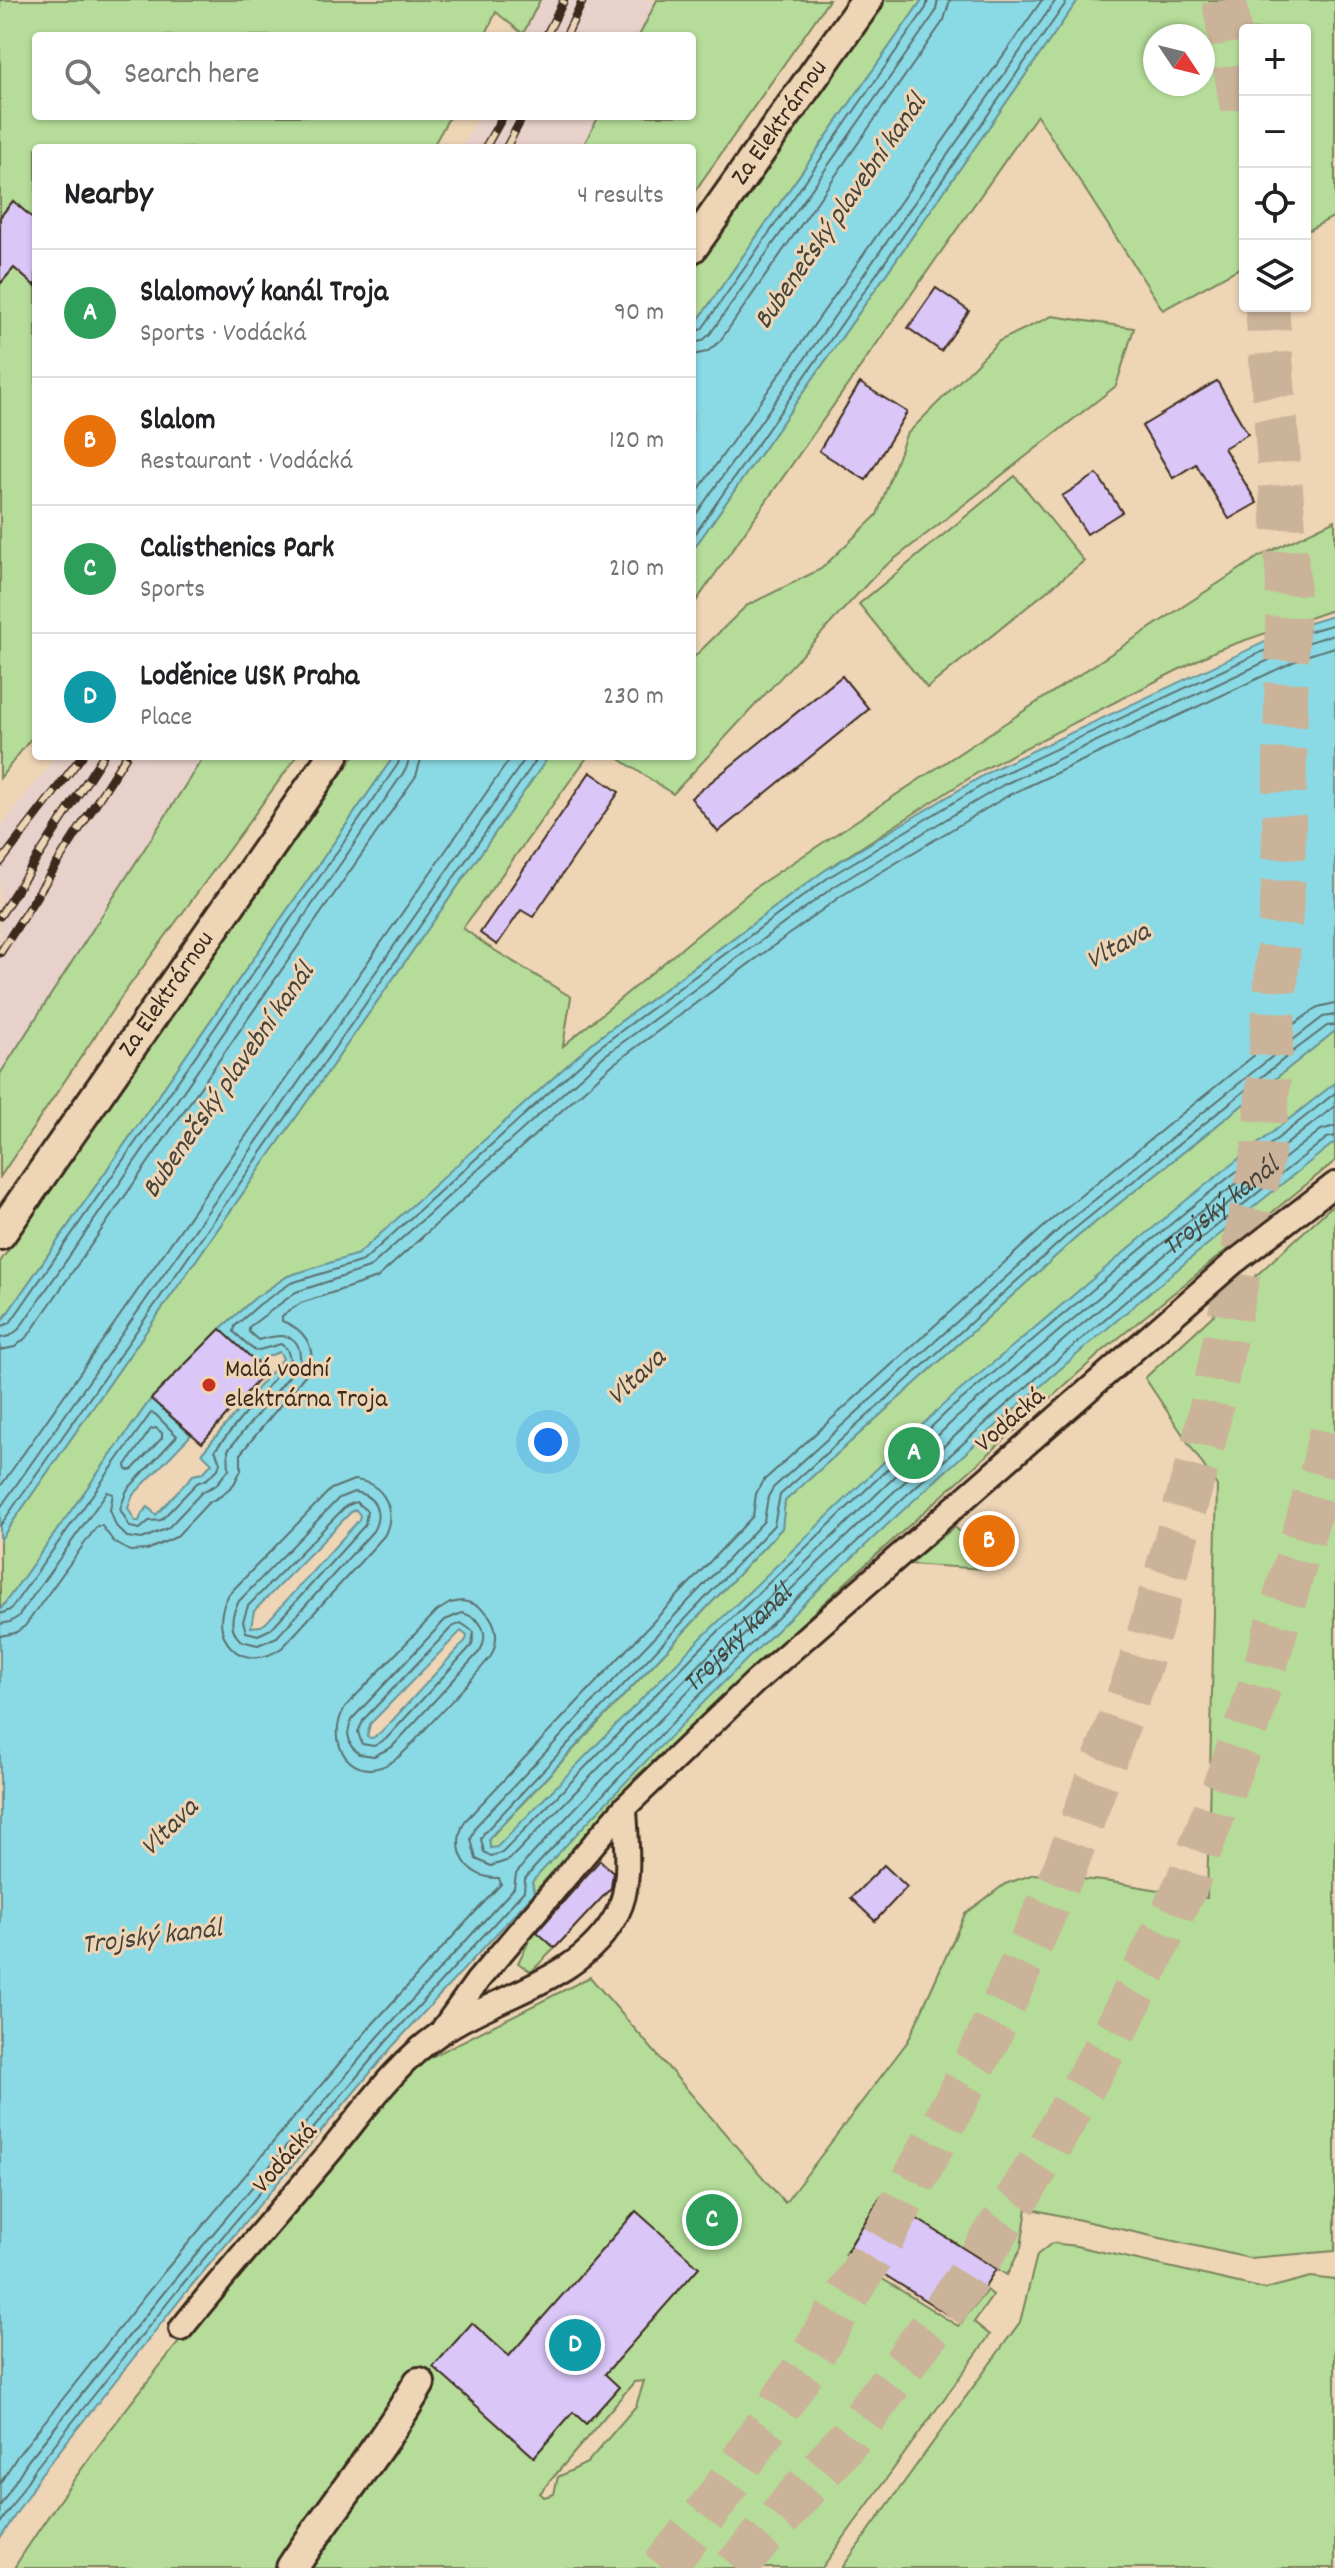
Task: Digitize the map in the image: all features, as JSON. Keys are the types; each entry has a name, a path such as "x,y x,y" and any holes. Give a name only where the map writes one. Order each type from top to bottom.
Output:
{"street":[{"name":"Za Elektrárnou","path":"696,241 867,0"},
{"name":"Za Elektrárnou","path":"0,1234 330,760"},
{"name":"Vodácká","path":"441,2032 478,1980 625,1807 754,1683 1220,1274 1335,1184"},
{"name":"Vodácká","path":"181,2329 405,2060 441,2032 546,1980 588,1953 618,1913 628,1872 625,1807"},
{"path":"292,2568 326,2516 395,2426 419,2383"}],"shaded area":[{"path":"540,0 657,0 641,32 524,32"},
{"path":"477,120 597,120 584,144 463,144"},
{"path":"53,760 201,760 0,1074 0,828"}],"green space":[{"path":"0,0 540,0 524,32 496,12 487,32 32,32 32,120 448,120 434,144 32,144 32,218 13,201 0,217"},
{"path":"657,0 829,0 696,189 696,144 584,144 597,120 696,120 696,32 641,32"},
{"path":"882,0 922,0 696,323 696,266"},
{"path":"1078,0 1335,0 1335,216 1311,229 1311,24 1239,24 1239,268 1163,310 1037,115 696,601 696,545"},
{"path":"14,268 32,284 32,737 0,778 0,284"},
{"path":"1052,316 1134,328 1116,386 879,571 673,794 621,760 696,760 696,655 746,606 821,569 877,515 906,435 999,341"},
{"path":"1015,476 1084,561 927,688 859,604"},
{"path":"1335,520 1335,609 1217,650 982,770 824,871 593,1042 358,1255 288,1276 255,1298 220,1329 151,1399 0,1610 0,1540 546,760 585,760 463,928 571,997 563,1046 757,886 1260,556"},
{"path":"201,760 294,760 124,993 0,1177 0,1074"},
{"path":"351,760 391,760 0,1324 0,1262"},
{"path":"1335,1031 1335,1161 1104,1350 854,1575 637,1776 534,1893 532,1882 490,1848 489,1839 782,1528 785,1501 1077,1237"},
{"path":"1335,1203 1335,2251 1249,2258 1027,2208 1021,2248 1007,2275 881,2197 844,2255 958,2326 987,2290 993,2295 974,2322 990,2335 822,2568 14,2568 103,2440 198,2318 400,2082 429,2058 590,1977 785,2203 908,2041 965,1914 1005,1884 1034,1874 1111,1882 1207,1898 1217,1486 1145,1378","holes":["644,2381 636,2406 587,2463 558,2477 554,2494 544,2497 540,2493 634,2382"]},
{"path":"955,1527 975,1547 983,1569 908,1564"},
{"path":"535,1929 555,1948 531,1972 518,1963"},
{"path":"1052,2243 1265,2289 1311,2277 1335,2280 1335,2568 842,2568 1020,2322 1037,2255"}],"water":[{"name":"Bubenečský plavební kanál","path":"922,0 1078,0 696,545 696,323"},
{"path":"1335,615 1335,1031 1077,1237 785,1501 782,1528 489,1838 490,1848 497,1847 694,1645 943,1405 1184,1202 1335,1083 1335,1142 1125,1313 1023,1401 824,1584 633,1775 532,1882 534,1893 392,2047 187,2291 41,2474 0,2539 0,1610 151,1399 191,1435 133,1495 128,1508 135,1521 139,1521 148,1507 156,1515 193,1475 203,1473 212,1463 202,1453 283,1358 279,1352 255,1362 220,1329 255,1298 288,1276 358,1254 593,1042 824,871 994,769 1297,627","holes":["356,1510 359,1520 266,1623 251,1627 254,1611","461,1631 467,1636 466,1640 381,1733 367,1737 370,1724"]},
{"name":"Bubenečský plavební kanál","path":"391,760 546,760 0,1540 0,1324"}],"building":[{"path":"13,201 32,218 32,284 14,268 0,284 0,217"},
{"path":"936,288 969,311 941,351 908,328"},
{"path":"1217,381 1248,434 1224,448 1257,503 1229,519 1196,464 1173,478 1142,426"},
{"path":"860,383 907,412 866,480 819,451"},
{"path":"1097,474 1122,512 1087,534 1062,496"},
{"path":"842,676 869,709 718,832 691,798"},
{"path":"590,772 619,792 533,917 521,910 497,945 480,933"},
{"name":"Malá vodní elektrárna Troja","path":"220,1329 266,1371 202,1443 151,1399"},
{"path":"600,1860 613,1872 611,1888 555,1948 537,1932"},
{"path":"884,1865 907,1887 875,1921 851,1898"},
{"path":"881,2196 996,2269 961,2323 847,2251"},
{"path":"636,2211 699,2267 605,2374 619,2387 586,2424 573,2412 534,2457 433,2367 472,2323 509,2356"}],"tunnel":[{"path":"1224,0 1240,96"},
{"path":"663,2568 717,2499 800,2375 889,2227 987,2041 1065,1868 1141,1662 1205,1437 1263,1153 1283,888 1288,581 1267,312"},
{"path":"735,2568 850,2437 965,2282 1041,2161 1120,2022 1187,1883 1250,1719 1324,1464 1335,1411"}],"railway":[{"path":"548,32 564,0"},
{"path":"568,32 583,0"},
{"path":"487,144 501,120"},
{"path":"508,144 521,120"},
{"path":"0,863 79,760"},
{"path":"0,916 100,760"},
{"path":"0,953 123,760"}],"place":[{"name":"Malá vodní elektrárna Troja","path":"209,1385"},
{"name":"Slalomový kanál Troja","path":"914,1453"},
{"name":"Slalom","path":"989,1541"},
{"name":"Calisthenics Park","path":"712,2220"},
{"name":"Loděnice USK Praha","path":"575,2345"}],"water label":[{"name":"Vltava","path":"1119,948"},
{"name":"Trojský kanál","path":"1220,1206"},
{"name":"Vltava","path":"638,1379"},
{"name":"Trojský kanál","path":"739,1640"},
{"name":"Vltava","path":"171,1829"},
{"name":"Trojský kanál","path":"152,1939"}]}
